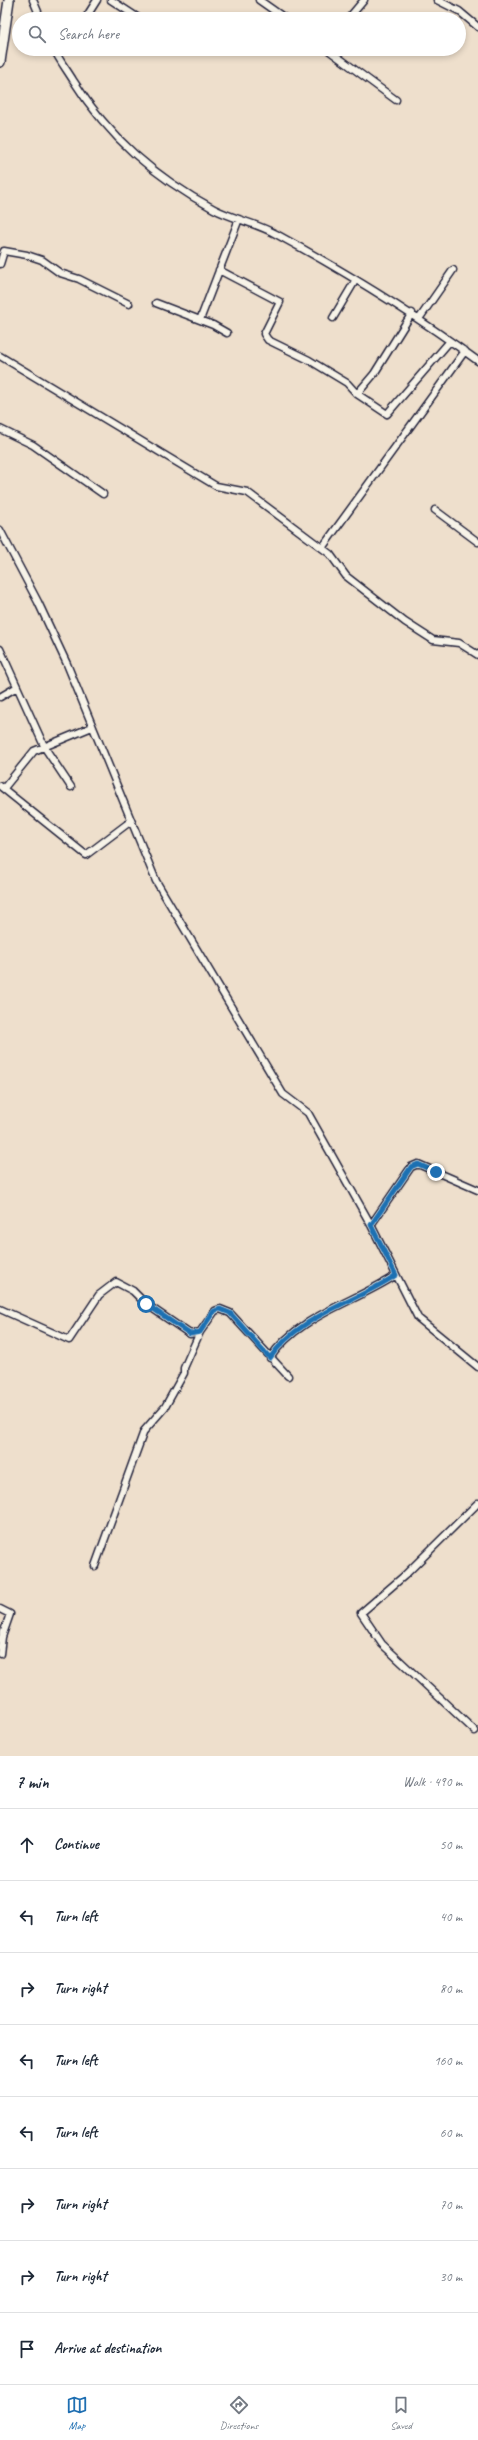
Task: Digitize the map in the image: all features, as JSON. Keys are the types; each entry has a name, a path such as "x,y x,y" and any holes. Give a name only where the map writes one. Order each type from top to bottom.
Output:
{"highway":[{"path":"0,62 9,0"}],"street":[{"path":"33,0 39,12"},
{"path":"89,12 96,0"},
{"path":"111,0 129,12"},
{"path":"259,0 276,12"},
{"path":"354,12 364,0"},
{"path":"437,0 460,12"},
{"path":"466,17 478,27"},
{"path":"60,56 94,112 115,138 138,158 178,188 216,210 274,233 412,313 478,361"},
{"path":"336,56 396,100"},
{"path":"200,320 239,219"},
{"path":"0,264 4,251 27,255 42,260 60,273 79,279 129,304"},
{"path":"219,270 280,302 264,334 268,340 316,364 347,383 357,394 379,411 387,414 450,341"},
{"path":"419,319 453,270"},
{"path":"333,318 355,281"},
{"path":"156,303 200,320 227,333"},
{"path":"357,394 374,374 412,313"},
{"path":"322,548 465,351"},
{"path":"0,356 216,486 247,492 330,554 346,576 405,622 433,640 459,643 478,655"},
{"path":"0,429 33,445 103,494"},
{"path":"435,510 478,542"},
{"path":"0,530 61,650 156,881 283,1094 308,1113 371,1225 418,1318 478,1367"},
{"path":"0,649 45,748 71,787"},
{"path":"0,697 17,688"},
{"path":"92,727 45,748 34,751 2,787 86,855 131,821"},
{"path":"371,1225 411,1167 418,1164 478,1190"},
{"path":"270,1358 281,1341 326,1310 349,1302 396,1275"},
{"path":"0,1309 69,1340 99,1295 116,1282 133,1291 146,1304 190,1334 200,1332"},
{"path":"95,1566 144,1431 165,1407 184,1373 184,1368 200,1332 214,1311 220,1309 230,1313 288,1376"},
{"path":"475,1731 382,1644 361,1613 404,1576 478,1503"},
{"path":"0,1609 10,1614 2,1637 0,1654"}],"route":[{"path":"146,1304 190,1334 200,1332 207,1324 214,1311 220,1309 230,1313 270,1358 275,1348 281,1341 326,1310 339,1307 380,1286 396,1275 371,1225 411,1167 418,1164 436,1172"}]}
